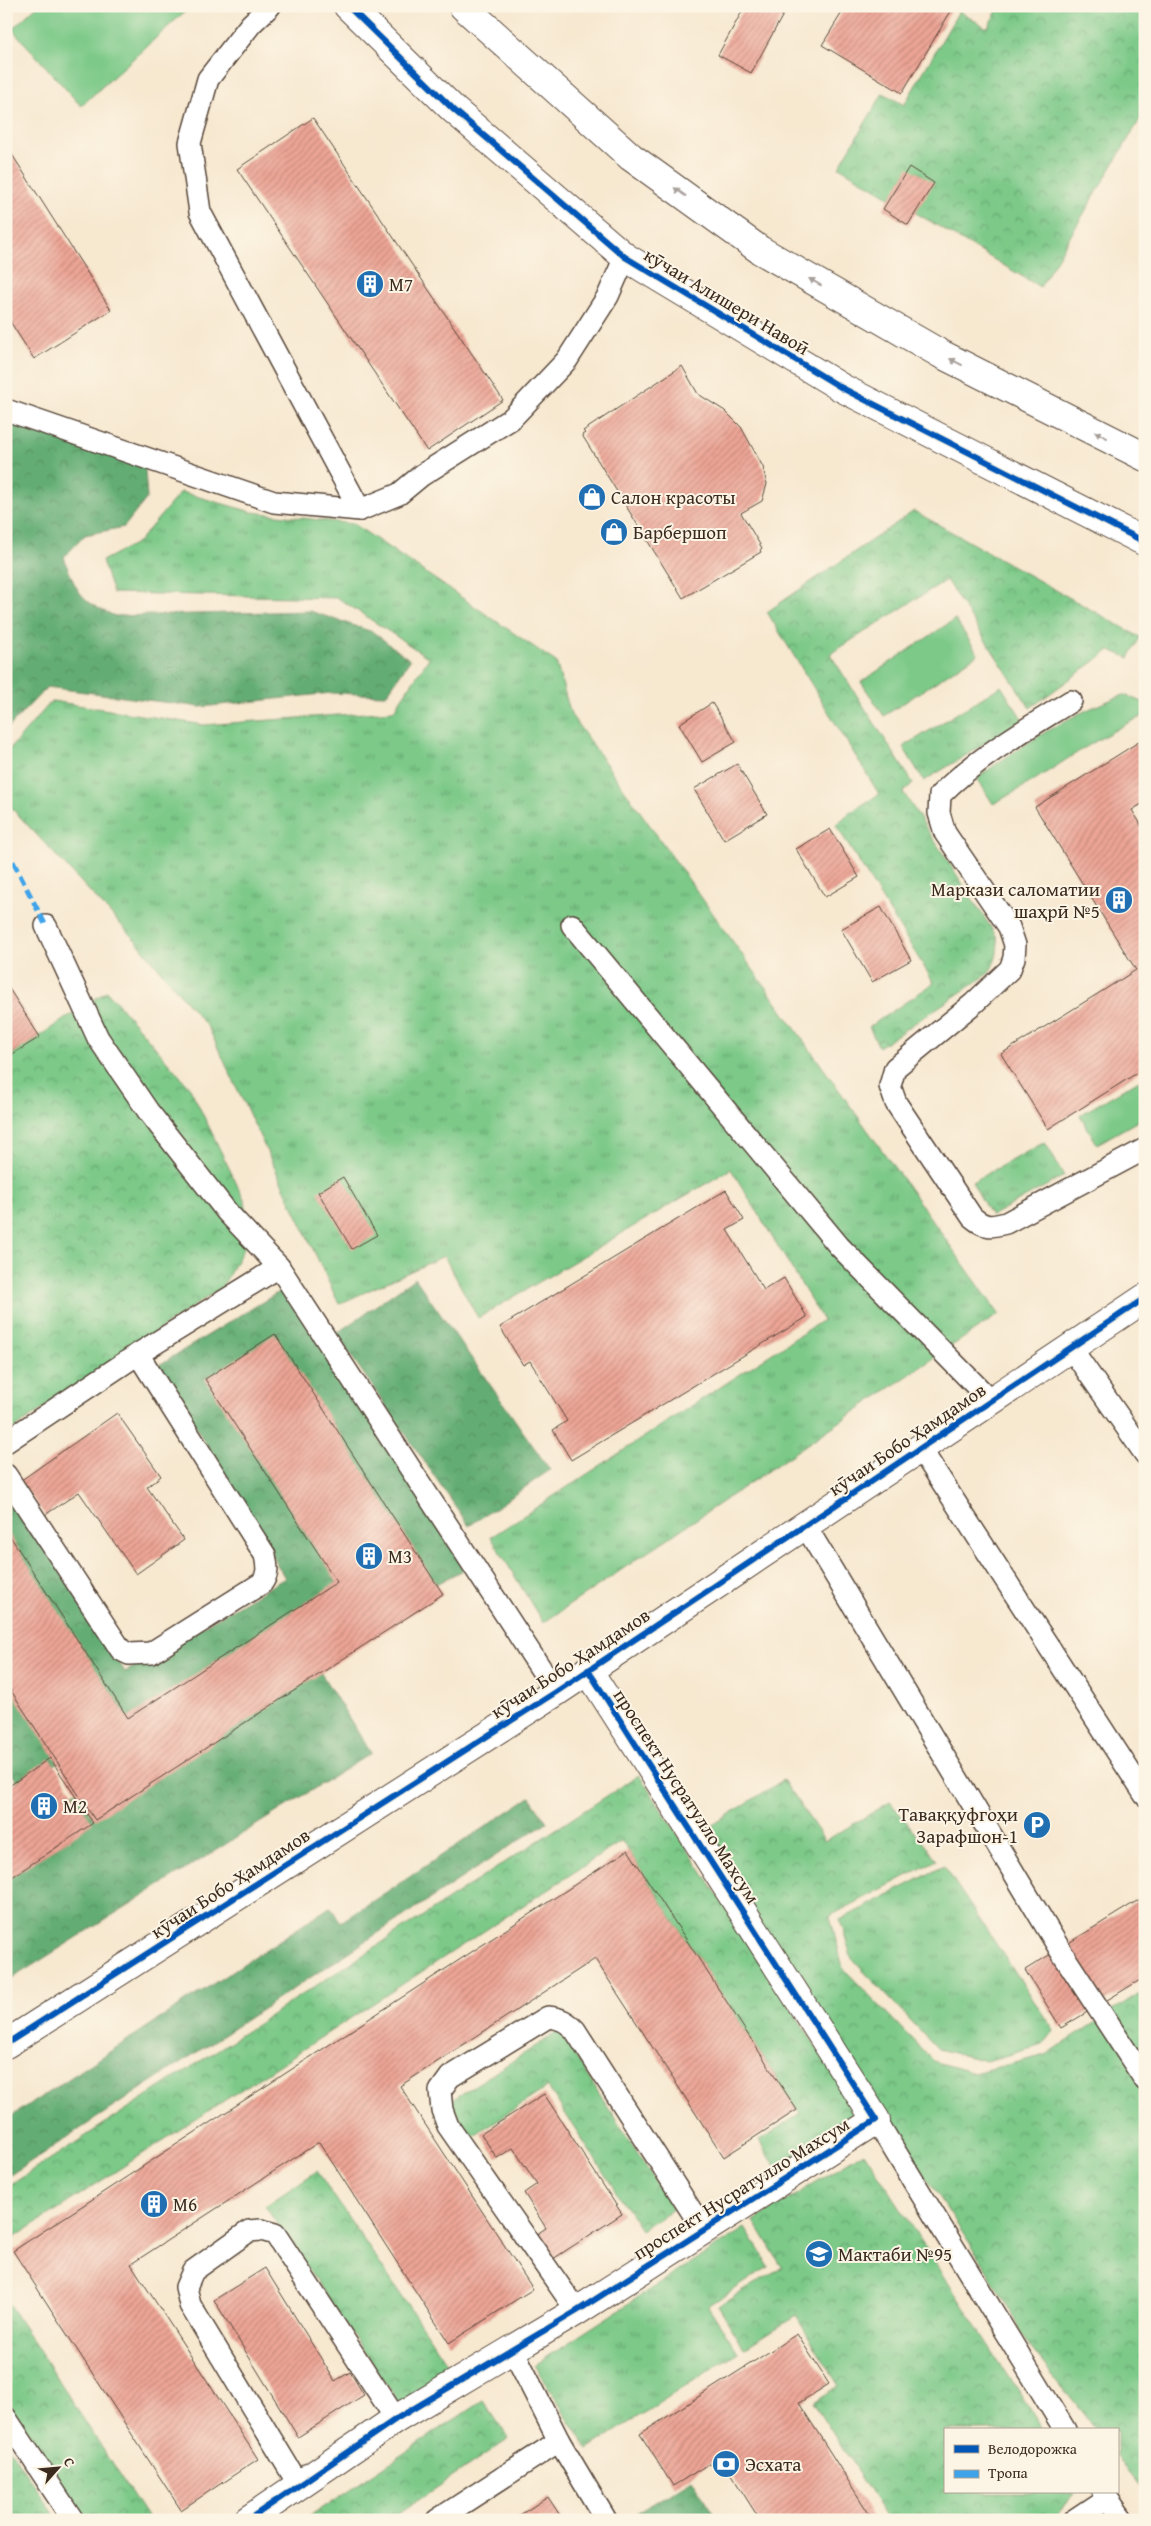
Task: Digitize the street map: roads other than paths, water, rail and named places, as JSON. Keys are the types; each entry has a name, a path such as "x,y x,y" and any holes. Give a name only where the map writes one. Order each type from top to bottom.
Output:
{"street":[{"name":"кӯчаи Алишери Навоӣ","path":"348,6 454,110 625,257 842,388 1145,542"},
{"path":"463,6 631,157 760,250 941,354 1145,457"},
{"name":"кӯчаи Бобо Ҳамдамов","path":"6,2044 556,1692 1145,1298"},
{"name":"проспект Нусратулло Махсум","path":"248,2520 396,2419 578,2311 876,2120 588,1670"}],"lane":[{"path":"270,6 250,24 208,79 190,143 200,212 360,510"},
{"path":"6,410 274,502 360,510 399,494 422,475 511,419 567,360 608,296 625,257"},
{"path":"1072,701 995,748 965,770 940,795 939,813 945,833 1008,927 1015,945 1014,958 1010,969 974,1003 895,1068 890,1086 896,1103 972,1218 980,1224 990,1227 1006,1223 1145,1149"},
{"path":"572,925 839,1246 991,1401"},
{"path":"46,926 98,1038 137,1095 226,1212 279,1267 556,1692"},
{"path":"6,1442 138,1354 279,1267"},
{"path":"1071,1348 1145,1454"},
{"path":"6,1475 121,1650 129,1654 150,1653 262,1582 266,1576 265,1555 138,1354"},
{"path":"920,1448 1145,1795"},
{"path":"805,1525 1062,1953 1145,2080"},
{"path":"578,2311 448,2126 442,2110 440,2091 450,2077 548,2017 559,2018 567,2022 575,2030 704,2229"},
{"path":"876,2120 1064,2428"},
{"path":"299,2485 190,2305 186,2287 193,2271 249,2231 261,2230 275,2234 396,2419"},
{"path":"513,2350 559,2441 606,2520"},
{"path":"8,2423 73,2520"},
{"path":"437,2520 559,2441"},
{"path":"1074,2520 1105,2495 1123,2520"}],"place":[{"name":"М7","path":"370,284"},
{"name":"Салон красоты","path":"592,497"},
{"name":"Барбершоп","path":"614,532"},
{"name":"Маркази саломатии шаҳрӣ №5","path":"1119,900"},
{"name":"М3","path":"369,1556"},
{"name":"М2","path":"44,1806"},
{"name":"Таваққуфгоҳи Зарафшон-1","path":"1037,1825"},
{"name":"М6","path":"154,2204"},
{"name":"Mактаби №95","path":"819,2254"},
{"name":"Эсхата","path":"726,2464"}]}
